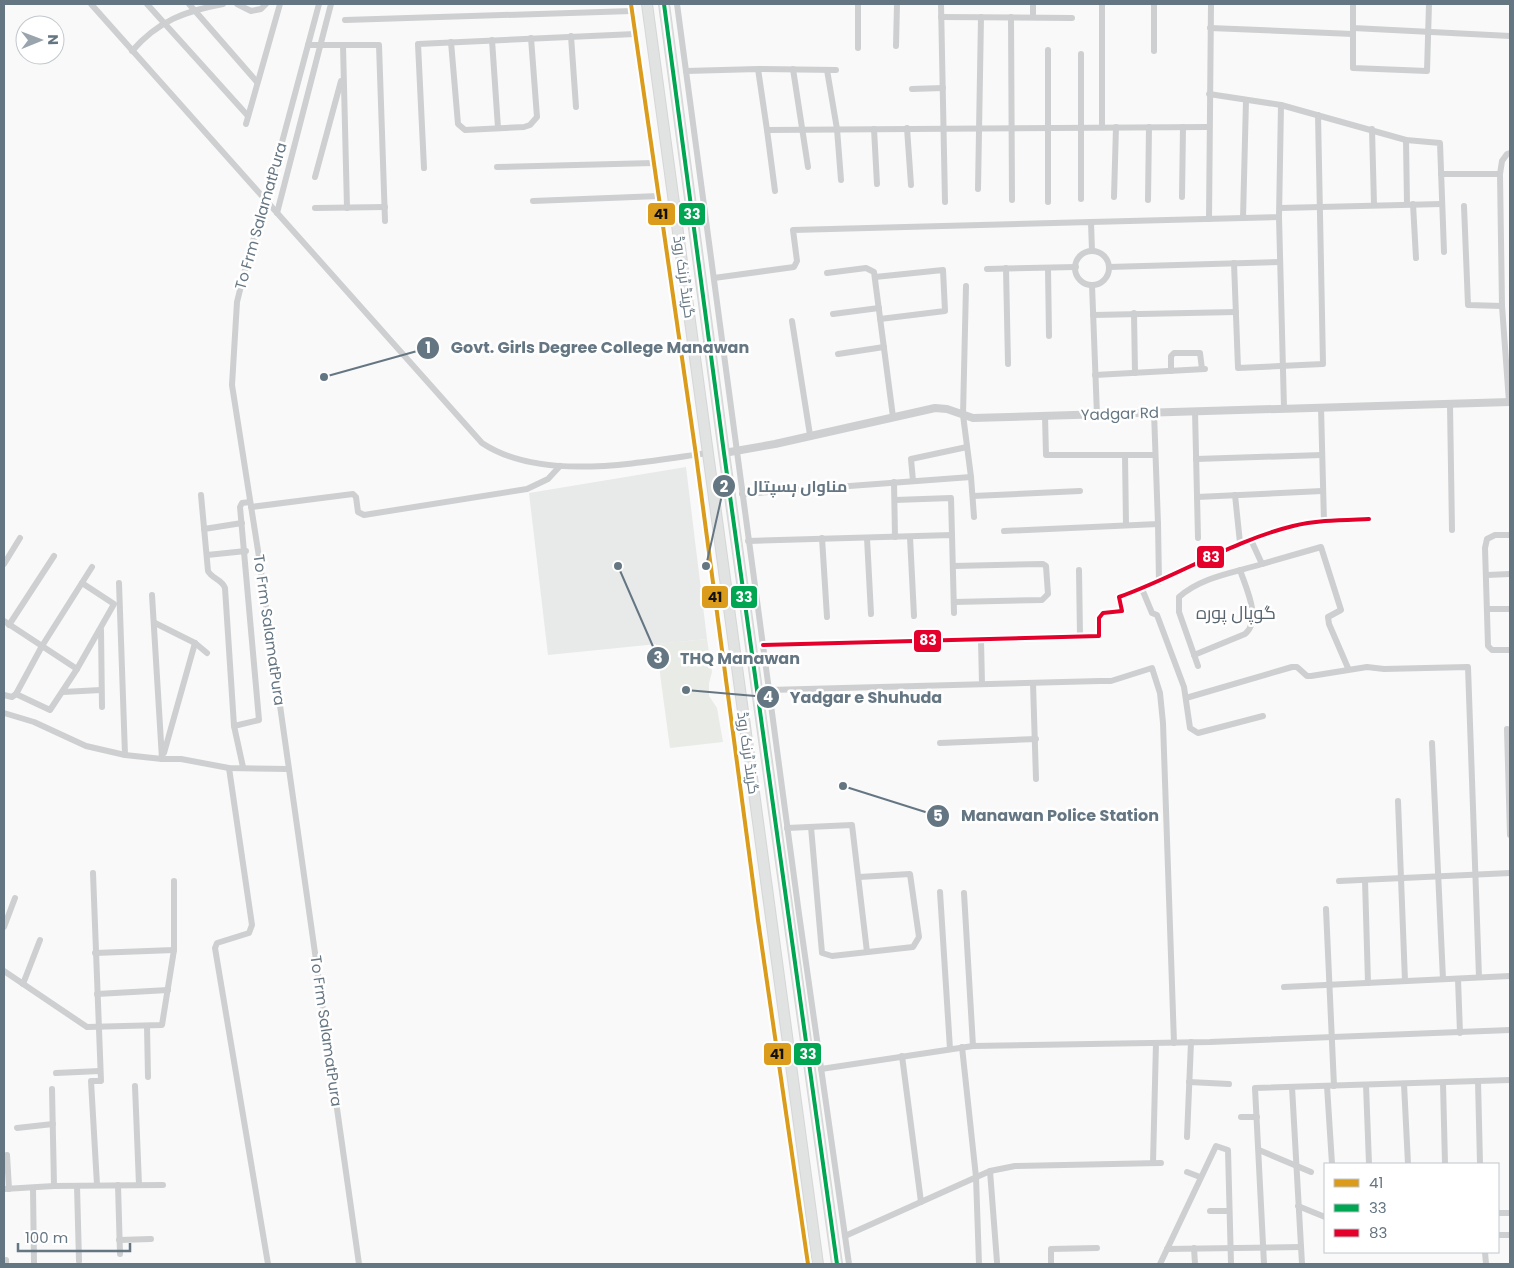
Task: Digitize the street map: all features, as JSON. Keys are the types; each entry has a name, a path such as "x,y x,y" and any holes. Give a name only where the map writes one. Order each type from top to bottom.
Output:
{"highway":[{"name":"گرینڈ ٹرنک روڈ","path":"647,4 756,809 810,1242 818,1264"},
{"name":"گرینڈ ٹرنک روڈ","path":"664,4 756,685 838,1264"},
{"path":"740,688 756,685"}],"street":[{"path":"91,4 482,443 504,454 530,463 560,466 598,465 708,453"},
{"path":"147,4 248,116"},
{"path":"189,4 257,82"},
{"path":"132,51 146,34 164,22 194,10 223,4"},
{"path":"238,4 251,11 260,9 266,4"},
{"path":"246,124 280,4"},
{"name":"To Frm SalamatPura","path":"319,4 237,302 232,386 251,505 358,1264"},
{"path":"277,213 331,4"},
{"path":"677,4 748,540 849,1264"},
{"path":"858,4 858,48"},
{"path":"896,46 897,4"},
{"path":"941,4 945,202"},
{"path":"1033,4 1033,17"},
{"path":"1102,4 1102,127"},
{"path":"1154,4 1154,51"},
{"path":"1209,219 1208,127 1211,4"},
{"path":"1352,4 1353,68 1427,71 1429,4"},
{"path":"345,20 632,7 696,455 744,811 810,1242 808,1264"},
{"path":"941,17 1072,18"},
{"path":"978,189 981,17"},
{"path":"1011,17 1012,200"},
{"path":"1210,28 1428,32 1510,36"},
{"path":"424,168 418,44 635,34"},
{"path":"571,36 576,107"},
{"path":"451,42 459,127 465,130 524,127 537,117 531,38"},
{"path":"492,40 498,128"},
{"path":"308,45 379,45 385,221"},
{"path":"343,45 346,208"},
{"path":"1048,50 1048,202"},
{"path":"1081,54 1079,127 1081,199"},
{"path":"686,71 758,69 836,70"},
{"path":"758,69 775,191"},
{"path":"794,69 808,167"},
{"path":"827,70 837,129 841,180"},
{"path":"315,177 344,73"},
{"path":"912,89 943,88"},
{"path":"1209,94 1281,105 1406,140 1440,143 1444,252"},
{"path":"1243,218 1246,100"},
{"path":"1281,105 1280,262 1284,408"},
{"path":"1234,263 1238,368 1323,364 1318,207 1318,115"},
{"path":"1114,197 1116,127"},
{"path":"1148,200 1149,127"},
{"path":"1182,197 1183,127"},
{"path":"767,130 1208,127"},
{"path":"907,128 911,185"},
{"path":"874,129 877,184"},
{"path":"1372,129 1374,205"},
{"path":"1406,140 1416,258"},
{"path":"1510,153 1507,154 1502,162 1500,174 1502,306 1510,402"},
{"path":"497,167 654,163"},
{"path":"1440,174 1500,174"},
{"path":"533,201 659,196"},
{"path":"1280,208 1442,204"},
{"path":"1464,206 1468,305 1502,306"},
{"path":"315,208 385,207"},
{"path":"714,278 794,267 797,261 793,230 1280,217"},
{"path":"1091,222 1092,251"},
{"path":"1092,251 1105,258 1109,267 1102,281 1092,284 1078,277 1076,267 1083,254 1092,251"},
{"path":"1109,267 1280,262"},
{"path":"987,269 1076,267"},
{"path":"827,273 866,268 874,272 893,417"},
{"path":"1006,268 1008,364"},
{"path":"1048,268 1050,336"},
{"path":"875,278 943,270 945,311 880,319"},
{"path":"1092,284 1097,415"},
{"path":"966,286 963,415 974,517"},
{"path":"833,314 879,308"},
{"path":"1093,315 1236,312"},
{"path":"1134,313 1135,373"},
{"path":"792,321 810,435"},
{"path":"838,354 884,347"},
{"path":"1095,375 1135,373 1171,371 1204,369 1200,353 1174,353 1171,356 1171,371"},
{"name":"Yadgar Rd","path":"724,453 936,408 948,408 973,418 1510,402"},
{"path":"1450,405 1452,530"},
{"path":"1321,407 1324,522"},
{"path":"1194,411 1198,538"},
{"path":"1154,412 1159,582"},
{"path":"1045,416 1046,456 1155,455"},
{"path":"913,481 911,459 967,447"},
{"path":"1124,455 1126,525"},
{"path":"1196,460 1322,455"},
{"path":"234,726 259,720 241,505 352,494 356,497 358,512 364,515 527,489 548,479 560,466"},
{"path":"742,494 971,477"},
{"path":"894,482 895,537"},
{"path":"973,496 1080,491"},
{"path":"1197,497 1322,491"},
{"path":"201,495 210,575 222,582 225,588 234,726 242,767"},
{"path":"1235,495 1240,544"},
{"path":"895,500 951,498 954,613"},
{"path":"763,645 1099,636 1099,618 1103,613 1119,613 1122,611 1119,597 1159,582 1240,544 1295,525 1369,519"},
{"path":"204,528 242,523"},
{"path":"1004,531 1158,524"},
{"path":"706,531 718,530"},
{"path":"1510,535 1495,535 1487,539 1486,575 1488,646 1492,650 1510,650"},
{"path":"748,540 952,536"},
{"path":"910,537 914,616"},
{"path":"4,564 20,538"},
{"path":"822,538 828,617"},
{"path":"867,538 871,614"},
{"path":"1251,540 1262,564"},
{"path":"1198,666 1179,612 1179,597 1190,588 1204,581 1321,547 1341,610 1328,617 1329,624 1348,668"},
{"path":"207,555 246,551"},
{"path":"54,556 6,623 78,669"},
{"path":"953,566 1043,564 1046,566 1048,594 1042,600 954,602"},
{"path":"4,695 12,697 16,694 42,646 92,567"},
{"path":"1079,570 1080,636"},
{"path":"1194,655 1250,630 1252,623 1251,605 1240,570"},
{"path":"1486,575 1510,574"},
{"path":"16,694 50,710 78,669 114,604 82,583"},
{"path":"119,584 125,755"},
{"path":"1142,589 1152,613 1156,615 1186,698 1190,728 1198,733 1263,716"},
{"path":"152,595 162,759"},
{"path":"1487,609 1510,608"},
{"path":"155,623 195,644 207,653"},
{"path":"100,629 102,707"},
{"path":"980,640 982,684"},
{"path":"162,759 195,644"},
{"path":"1186,698 1292,667 1297,667 1307,676 1348,668 1468,668 1479,978"},
{"path":"769,690 1111,681 1152,668 1160,693 1163,723 1174,1043"},
{"path":"1033,684 1036,779"},
{"path":"63,692 102,690"},
{"path":"4,713 34,722 86,746 125,755 181,759 229,768 288,769"},
{"path":"1506,729 1510,835"},
{"path":"940,743 1036,739"},
{"path":"1432,743 1443,979"},
{"path":"229,768 252,925 249,932 223,940 217,943 216,948 268,1264"},
{"path":"1398,801 1405,981"},
{"path":"744,811 756,809"},
{"path":"788,828 852,825 867,952"},
{"path":"811,827 822,954 828,956 911,948 919,940 919,935 910,874 859,877"},
{"path":"92,873 101,1081 91,1081 97,1185"},
{"path":"1340,881 1510,873"},
{"path":"1365,880 1368,983"},
{"path":"4,971 87,1027 158,1026 163,1023 174,950 174,881"},
{"path":"940,892 950,1049"},
{"path":"964,893 973,1046"},
{"path":"4,927 15,898"},
{"path":"1326,909 1332,1037 1330,1086 1332,1163"},
{"path":"23,984 40,940"},
{"path":"95,953 174,950"},
{"path":"1284,988 1510,976"},
{"path":"1458,979 1460,1033"},
{"path":"97,994 168,990"},
{"path":"147,1026 148,1077"},
{"path":"821,1069 973,1046 1174,1043 1510,1030"},
{"path":"1187,1138 1191,1042"},
{"path":"1153,1163 1156,1043"},
{"path":"962,1047 976,1177 979,1264"},
{"path":"902,1056 921,1202"},
{"path":"56,1073 100,1071"},
{"path":"1264,1264 1255,1088 1510,1080"},
{"path":"1478,1081 1480,1163"},
{"path":"1189,1082 1229,1084"},
{"path":"1443,1082 1445,1163"},
{"path":"1404,1084 1408,1163"},
{"path":"1366,1085 1370,1163"},
{"path":"135,1086 139,1185"},
{"path":"1292,1087 1302,1264"},
{"path":"52,1089 54,1186"},
{"path":"1241,1117 1257,1117"},
{"path":"17,1128 53,1124"},
{"path":"1160,1264 1216,1146 1228,1150 1228,1211 1231,1264"},
{"path":"1258,1150 1311,1172"},
{"path":"6,1155 6,1189 54,1186 163,1185"},
{"path":"845,1236 990,1171 1015,1166 1161,1163"},
{"path":"990,1171 997,1262"},
{"path":"1187,1172 1200,1177"},
{"path":"118,1185 120,1254"},
{"path":"76,1186 79,1261"},
{"path":"33,1188 34,1263"},
{"path":"1298,1206 1324,1216"},
{"path":"1210,1211 1228,1211"},
{"path":"119,1240 151,1239"},
{"path":"1167,1249 1301,1246"},
{"path":"1051,1264 1051,1249 1097,1248"},
{"path":"1194,1248 1195,1264"}],"shaded area":[{"path":"686,467 707,639 548,655 529,493"},
{"path":"707,639 712,672 709,683 709,696 717,708 723,742 670,748 656,644"}],"transit line":[{"name":"41","path":"631,4 696,455 758,920 808,1264"},
{"name":"33","path":"664,4 724,453 837,1264"},
{"name":"83","path":"763,645 1099,636 1099,618 1103,613 1122,611 1119,597 1141,589 1248,540 1302,524 1369,519"}],"place":[{"name":"Govt. Girls Degree College Manawan","path":"324,377"},
{"name":"THQ Manawan","path":"618,566"},
{"name":"مناواں ہسپتال","path":"706,566"},
{"name":"Yadgar e Shuhuda","path":"686,690"},
{"name":"Manawan Police Station","path":"843,786"}],"district":[{"name":"گوپال پورہ","path":"1236,613"}]}
